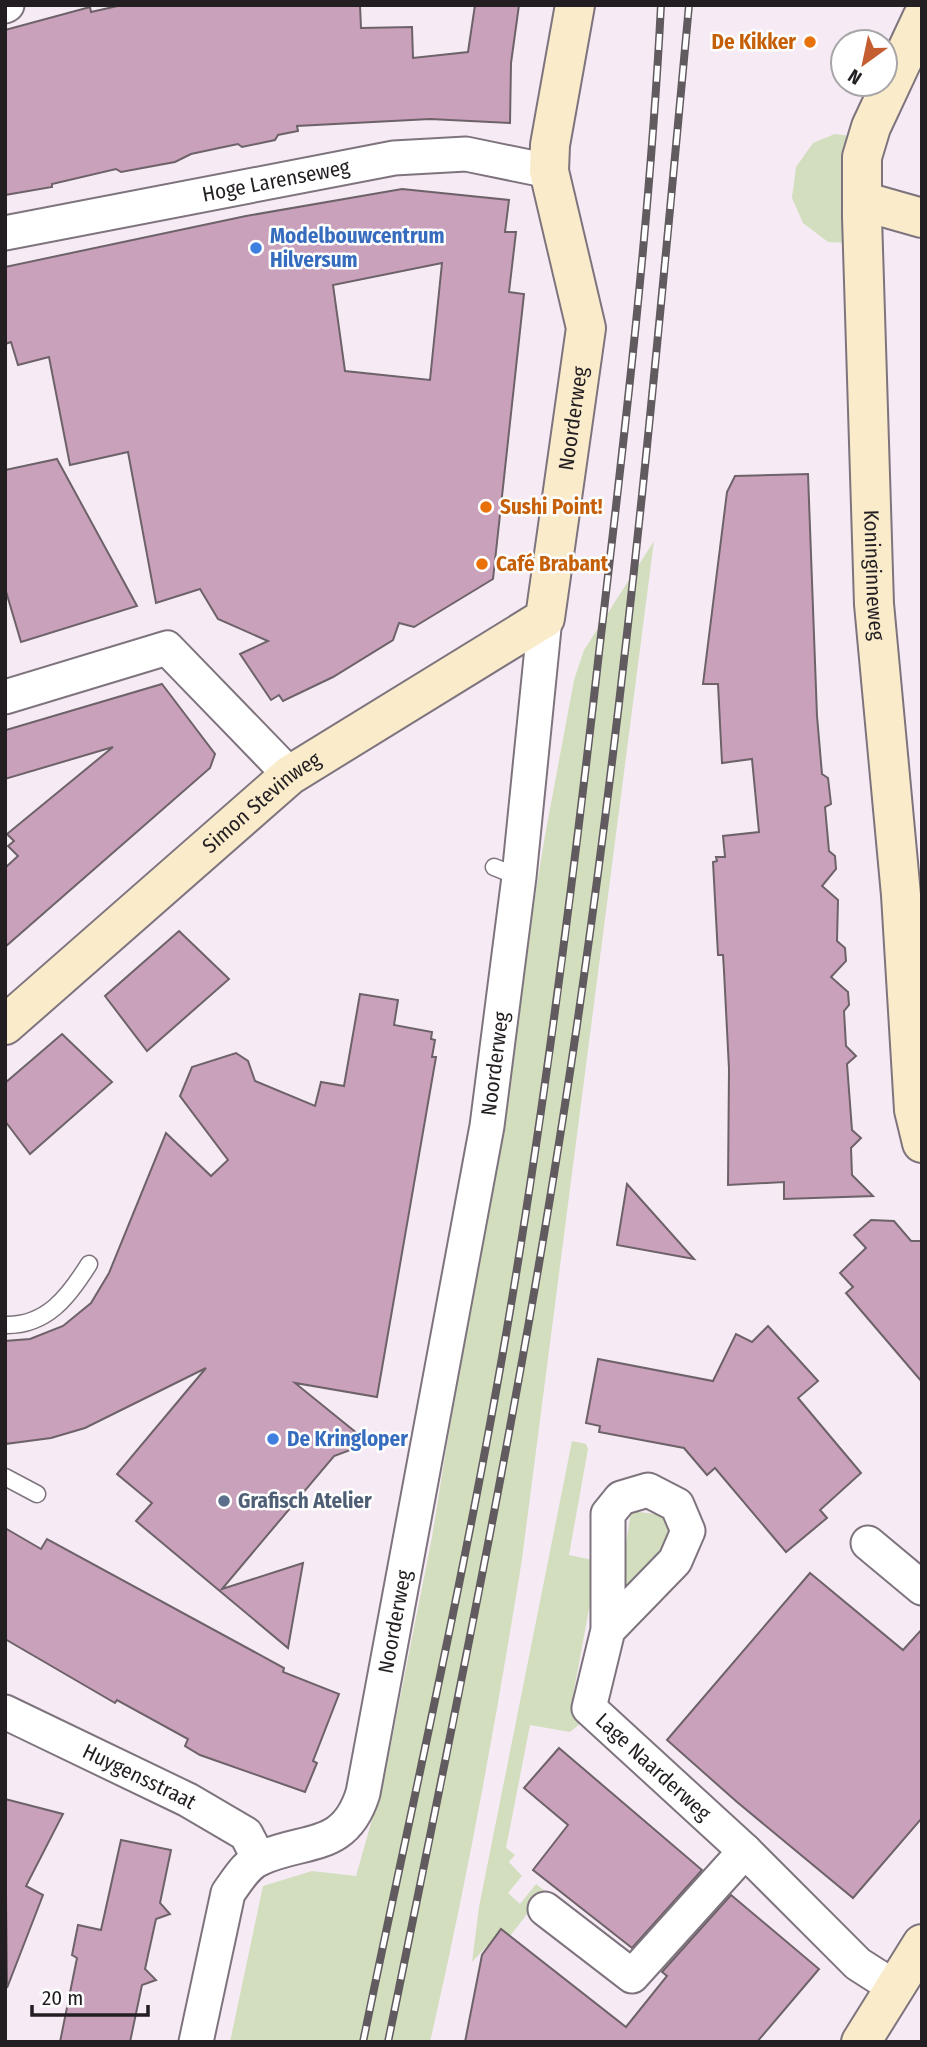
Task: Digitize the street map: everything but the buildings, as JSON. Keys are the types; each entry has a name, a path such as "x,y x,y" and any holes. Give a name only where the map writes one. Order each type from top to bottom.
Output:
{"street":[{"name":"Noorderweg","path":"259,1859 309,1846 342,1831 358,1809 363,1793 487,1126 507,872 586,328 550,171 551,145 575,5"},
{"name":"Koninginneweg","path":"922,18 871,127 862,156 863,323 874,604 901,895 914,1110 922,1143"},
{"name":"Hoge Larenseweg","path":"5,233 394,158 466,154 550,171"},
{"path":"862,201 922,218"},
{"name":"Simon Stevinweg","path":"5,1025 290,775 545,618"},
{"path":"5,697 167,648 290,775"},
{"path":"868,1543 922,1588"},
{"name":"Lage Naarderweg","path":"608,1630 589,1708 745,1851 858,1964 894,1987"},
{"name":"Huygensstraat","path":"5,1712 200,1807 246,1834 259,1859"},
{"path":"545,1909 632,1976 745,1851"},
{"path":"196,2042 228,1894 242,1873 259,1859"},
{"path":"861,2042 922,1944"}],"lane":[{"path":"5,1325 41,1318 74,1289 89,1264"},
{"path":"5,1477 37,1494"}],"green space":[{"path":"835,134 859,137 850,243 828,242 803,223 792,198 796,167 813,143"},
{"path":"654,541 522,1559 480,1801 430,2042 230,2042 263,1886 312,1871 356,1876 385,1774 432,1537 544,841 574,680 584,650"},
{"path":"572,1441 586,1444 588,1449 569,1555 598,1561 574,1690 581,1723 570,1732 530,1725 506,1848 515,1855 509,1862 522,1876 508,1893 520,1904 536,1884 545,1891 510,1936 502,1930 472,1962 479,1907"},
{"path":"631,1511 663,1515 676,1537 617,1602"}],"railway":[{"path":"363,2042 477,1494 536,1145 570,895 627,405 650,165 661,5"},
{"path":"388,2042 518,1382 542,1249 583,983 629,617 689,5"}],"place":[{"name":"De Kikker","path":"810,42"},
{"name":"Modelbouwcentrum Hilversum","path":"256,248"},
{"name":"Sushi Point!","path":"486,507"},
{"name":"Café Brabant","path":"482,564"},
{"name":"De Kringloper","path":"273,1439"},
{"name":"Grafisch Atelier","path":"224,1501"}]}
